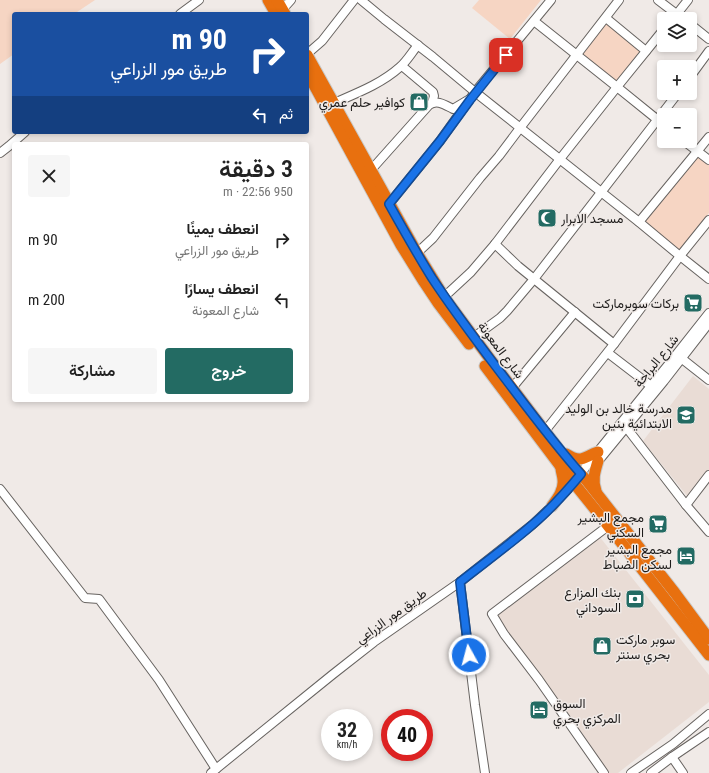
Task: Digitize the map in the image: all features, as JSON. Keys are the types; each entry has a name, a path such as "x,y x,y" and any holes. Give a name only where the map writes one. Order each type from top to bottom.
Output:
{"highway":[{"path":"268,0 280,9"},
{"name":"شارع المعونة","path":"309,58 389,204 444,296 560,451 598,495 709,639"},
{"name":"شارع المعونة","path":"309,76 401,245 438,303 561,467 709,655"},
{"path":"560,451 576,460 588,457 598,457 594,482 598,495"},
{"path":"552,506 563,487 561,467"}],"street":[{"path":"183,12 199,0"},
{"path":"280,9 291,0"},
{"path":"309,52 322,41 354,0"},
{"path":"361,0 709,279"},
{"path":"389,204 440,141 476,92 551,0"},
{"path":"417,253 434,238 480,178 507,147 619,0"},
{"path":"658,0 672,12"},
{"path":"681,12 688,0"},
{"path":"606,18 646,51"},
{"path":"534,21 657,119"},
{"path":"697,30 709,39"},
{"path":"444,296 471,272 495,244 560,159 657,38"},
{"path":"334,103 386,78 402,66 418,45"},
{"path":"697,67 709,51"},
{"path":"402,66 433,92 434,96 432,103"},
{"path":"371,170 429,105 437,102 453,109 470,100"},
{"path":"474,337 505,314 602,192 657,127"},
{"path":"14,142 23,134"},
{"path":"639,222 709,137"},
{"path":"0,153 12,143"},
{"path":"693,148 709,160"},
{"path":"545,430 608,353 680,256 709,220"},
{"path":"495,244 511,261 614,344"},
{"path":"512,388 575,312"},
{"name":"شارع البراحة","path":"581,474 588,471 651,386 709,313"},
{"name":"شارع البراحة","path":"598,457 626,427 709,323"},
{"path":"608,353 651,386"},
{"path":"681,358 709,380"},
{"path":"626,427 686,505 709,532"},
{"name":"طريق مور الزراعي","path":"213,771 374,642 460,582 532,525 552,506 581,474"},
{"path":"686,505 709,475"},
{"path":"0,489 85,598 99,599 159,680 213,771"},
{"path":"604,773 539,680 504,634 492,614 608,526"},
{"path":"460,582 485,773"},
{"path":"631,773 673,744 709,714"},
{"path":"651,773 709,732"},
{"path":"672,757 683,773"}],"shaded area":[{"path":"0,0 95,0 77,12 12,12 12,55 0,64"},
{"path":"479,0 541,0 510,39 472,8"},
{"path":"606,21 642,50 616,81 580,53"},
{"path":"698,156 709,165 709,213 680,252 645,222"},
{"name":"مدرسة خالد بن الوليد الابتدائية بنين","path":"693,376 709,389 709,470 688,497 643,441"},
{"name":"سوبر ماركت بحري سنتر","path":"599,536 709,675 709,702 618,773 608,773 496,617"}],"place":[{"name":"كوافير حلم عمري","path":"419,102"},
{"name":"مسجد الابرار","path":"547,218"},
{"name":"بركات سوبرماركت","path":"693,303"},
{"name":"مدرسة خالد بن الوليد الابتدائية بنين","path":"686,415"},
{"name":"مجمع البشير السكني","path":"658,524"},
{"name":"مجمع البشير لسكن الضباط","path":"686,556"},
{"name":"بنك المزارع السوداني","path":"635,599"},
{"name":"سوبر ماركت بحري سنتر","path":"602,646"},
{"name":"السوق المركزي بحري","path":"539,710"}],"route":[{"path":"469,655 460,582 538,520 581,474 560,451 444,296 389,204 440,141 506,55"}]}
